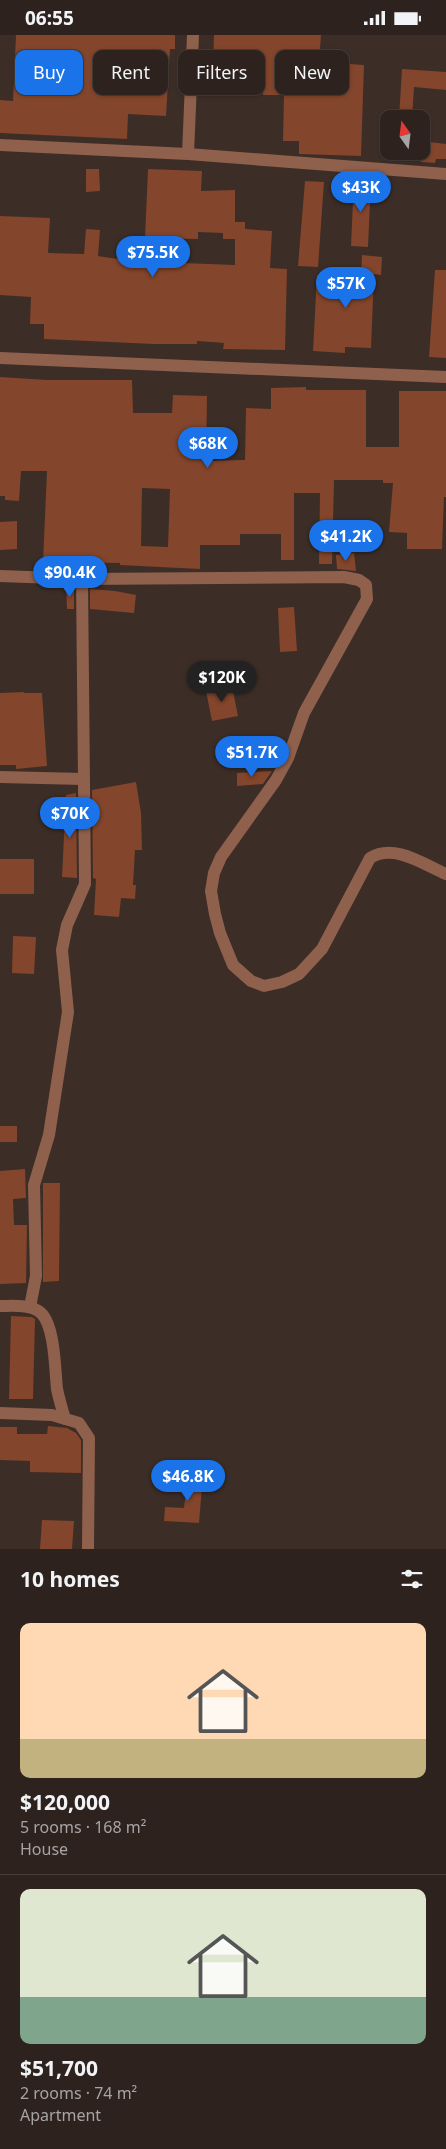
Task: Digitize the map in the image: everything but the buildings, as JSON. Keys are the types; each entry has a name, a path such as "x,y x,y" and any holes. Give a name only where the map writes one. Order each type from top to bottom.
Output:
{"street":[{"path":"188,154 193,35"},
{"path":"0,145 188,154 446,174"},
{"path":"0,358 446,377"},
{"path":"0,576 82,579 344,577 359,580 366,585 367,599 304,713 288,757 276,780 221,857 214,873 211,891 220,933 233,965 251,981 264,986 282,982 304,970 322,949 370,858 377,853 386,851 405,855 446,874"},
{"path":"30,1307 36,1276 34,1185 49,1135 68,1012 62,950 67,925 85,884 82,579"},
{"path":"0,777 83,779"},
{"path":"0,1306 30,1307 42,1314 48,1323 64,1419"},
{"path":"0,1413 52,1415 79,1423 89,1438 88,1549"}]}
